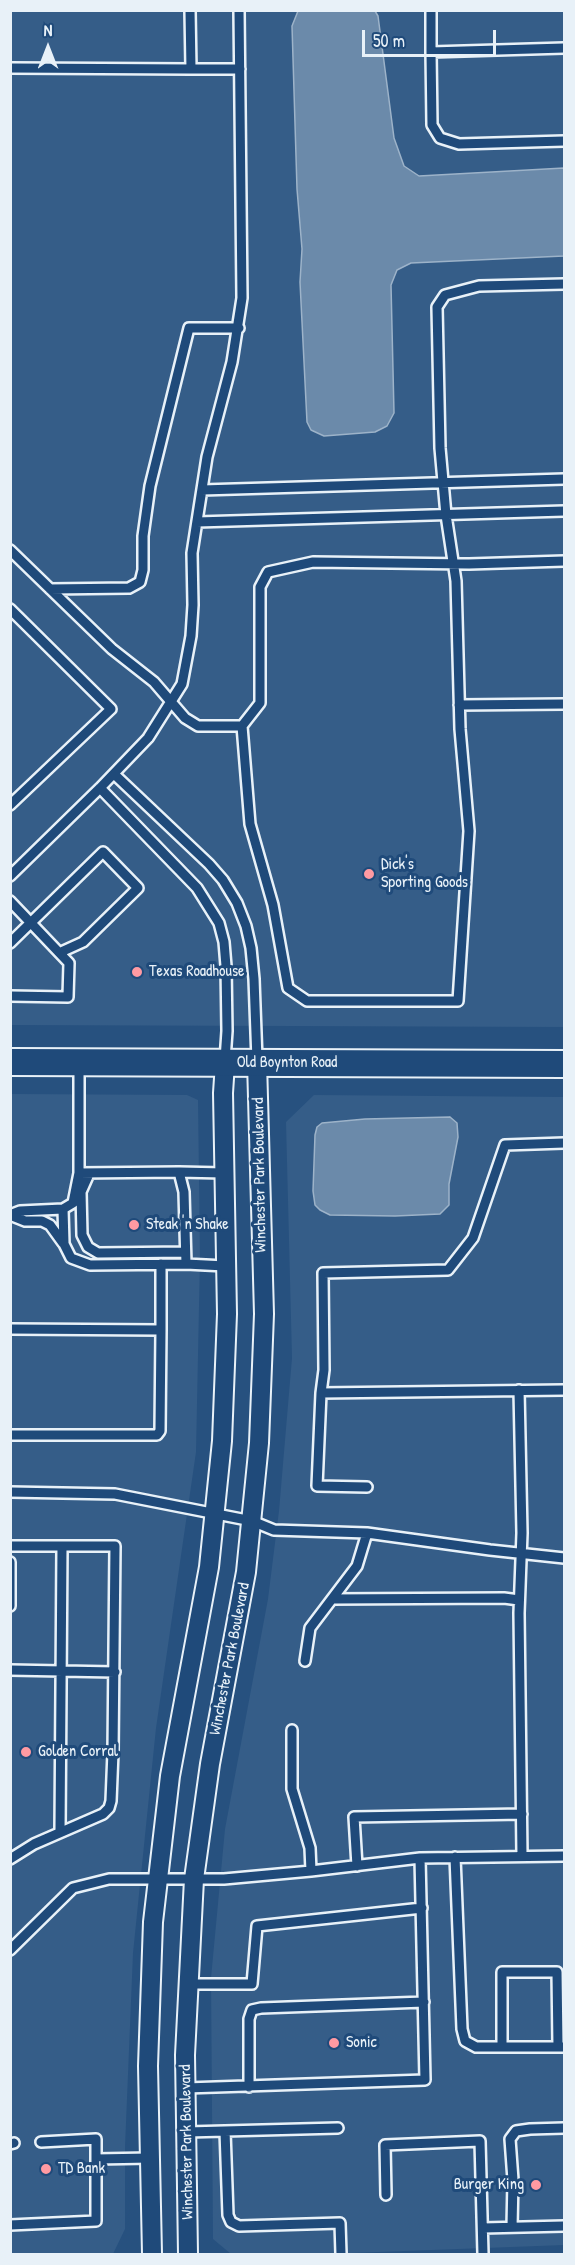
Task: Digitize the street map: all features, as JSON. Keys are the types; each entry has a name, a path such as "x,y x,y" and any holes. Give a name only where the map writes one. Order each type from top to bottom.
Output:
{"street":[{"name":"Old Boynton Road","path":"10,1062 564,1064"},
{"name":"Winchester Park Boulevard","path":"188,2254 187,1984 194,1879 210,1764 235,1635 252,1521 259,1443 264,1314 257,1062"},
{"path":"152,2254 149,2000 157,1879 170,1776 209,1567 222,1441 225,1377 223,1093 225,1063"}],"lane":[{"path":"190,10 191,69"},
{"path":"10,876 148,738 182,684 188,658 193,605 192,553 207,457 239,328 243,275 239,10"},
{"path":"431,10 432,125 440,138 459,144 564,141"},
{"path":"431,52 564,48"},
{"path":"10,68 240,69"},
{"path":"564,284 479,286 445,295 437,307 440,448 446,515 453,563 456,581 459,705 470,831 458,1002 307,1001 288,988 273,905 250,824 242,726 260,703 260,587 268,572 313,562 453,563 564,561"},
{"path":"50,589 129,588 140,582 150,486 189,328 239,328"},
{"path":"202,490 564,479"},
{"path":"197,522 564,511"},
{"path":"10,550 112,649 154,682 185,718 198,726 242,726"},
{"path":"10,609 111,709 10,805"},
{"path":"459,705 564,704"},
{"path":"114,774 209,864 223,880 237,903 251,948 257,1062"},
{"path":"100,788 197,888 219,923 224,942 226,966 225,1063"},
{"path":"10,943 103,852 138,888 83,942 61,952"},
{"path":"10,901 69,963 68,997 10,996"},
{"path":"79,1062 84,1173 81,1192 81,1235 88,1247 98,1253 185,1252"},
{"path":"367,1488 316,1486 324,1370 323,1273 448,1270 473,1238 505,1145 564,1143"},
{"path":"179,1172 184,1192 186,1264"},
{"path":"84,1173 224,1173"},
{"path":"10,1215 20,1211 63,1209 72,1203 84,1173"},
{"path":"63,1209 64,1244"},
{"path":"10,1215 25,1221 42,1221 50,1225 71,1258 90,1265 225,1266"},
{"path":"10,1435 157,1435 160,1431 161,1264"},
{"path":"10,1329 161,1330"},
{"path":"519,1390 522,1856"},
{"path":"321,1393 564,1390"},
{"path":"10,1492 115,1494 252,1521 274,1530 367,1533 520,1554 564,1557"},
{"path":"305,1661 310,1628 357,1566 367,1533"},
{"path":"10,1546 115,1546 115,1672 112,1791 109,1808 103,1814 60,1831 10,1859"},
{"path":"60,1831 62,1546"},
{"path":"10,1562 10,1606"},
{"path":"332,1599 504,1598 519,1600"},
{"path":"10,1670 115,1672"},
{"path":"292,1730 292,1789 310,1848 311,1871"},
{"path":"357,1866 354,1817 522,1814"},
{"path":"10,1950 73,1888 109,1879 224,1879 420,1858 564,1856"},
{"path":"455,1857 462,2029 465,2041 476,2047 502,2047 561,2046 556,1972 502,1972 502,2047"},
{"path":"186,2088 425,2080 420,1858"},
{"path":"187,1984 252,1984 257,1926 422,1908"},
{"path":"249,2087 249,2019 252,2010 424,2002"},
{"path":"187,2132 338,2128"},
{"path":"512,2227 513,2174 510,2139 516,2132 530,2128 564,2128"},
{"path":"225,2131 228,2215 231,2222 239,2226 340,2223 341,2254"},
{"path":"10,2224 96,2221 96,2139 41,2142"},
{"path":"386,2195 385,2145 480,2141 483,2254"},
{"path":"96,2158 150,2158"},
{"path":"483,2228 564,2226"}],"shaded area":[{"path":"11,11 564,11 564,1027 11,1025"},
{"path":"298,11 375,11 378,16 394,138 404,166 419,176 564,168 564,256 411,263 397,270 391,285 394,413 387,426 375,432 324,436 311,430 307,422 292,26"},
{"path":"11,1094 187,1095 198,1100 200,1258 196,1452 156,1728 133,1953 125,2147 125,2229 113,2254 11,2254"},
{"path":"314,1095 564,1097 564,2245 326,2254 231,2254 213,2239 211,1978 225,1829 268,1599 279,1511 292,1358 286,1122"},
{"path":"450,1117 457,1123 458,1137 449,1184 449,1205 440,1214 330,1215 315,1205 313,1191 315,1135 317,1127 322,1123 365,1119"}],"place":[{"name":"Dick's Sporting Goods","path":"369,874"},
{"name":"Texas Roadhouse","path":"137,972"},
{"name":"Steak 'n Shake","path":"134,1225"},
{"name":"Golden Corral","path":"26,1752"},
{"name":"Sonic","path":"334,2043"},
{"name":"TD Bank","path":"46,2169"},
{"name":"Burger King","path":"536,2185"}]}
